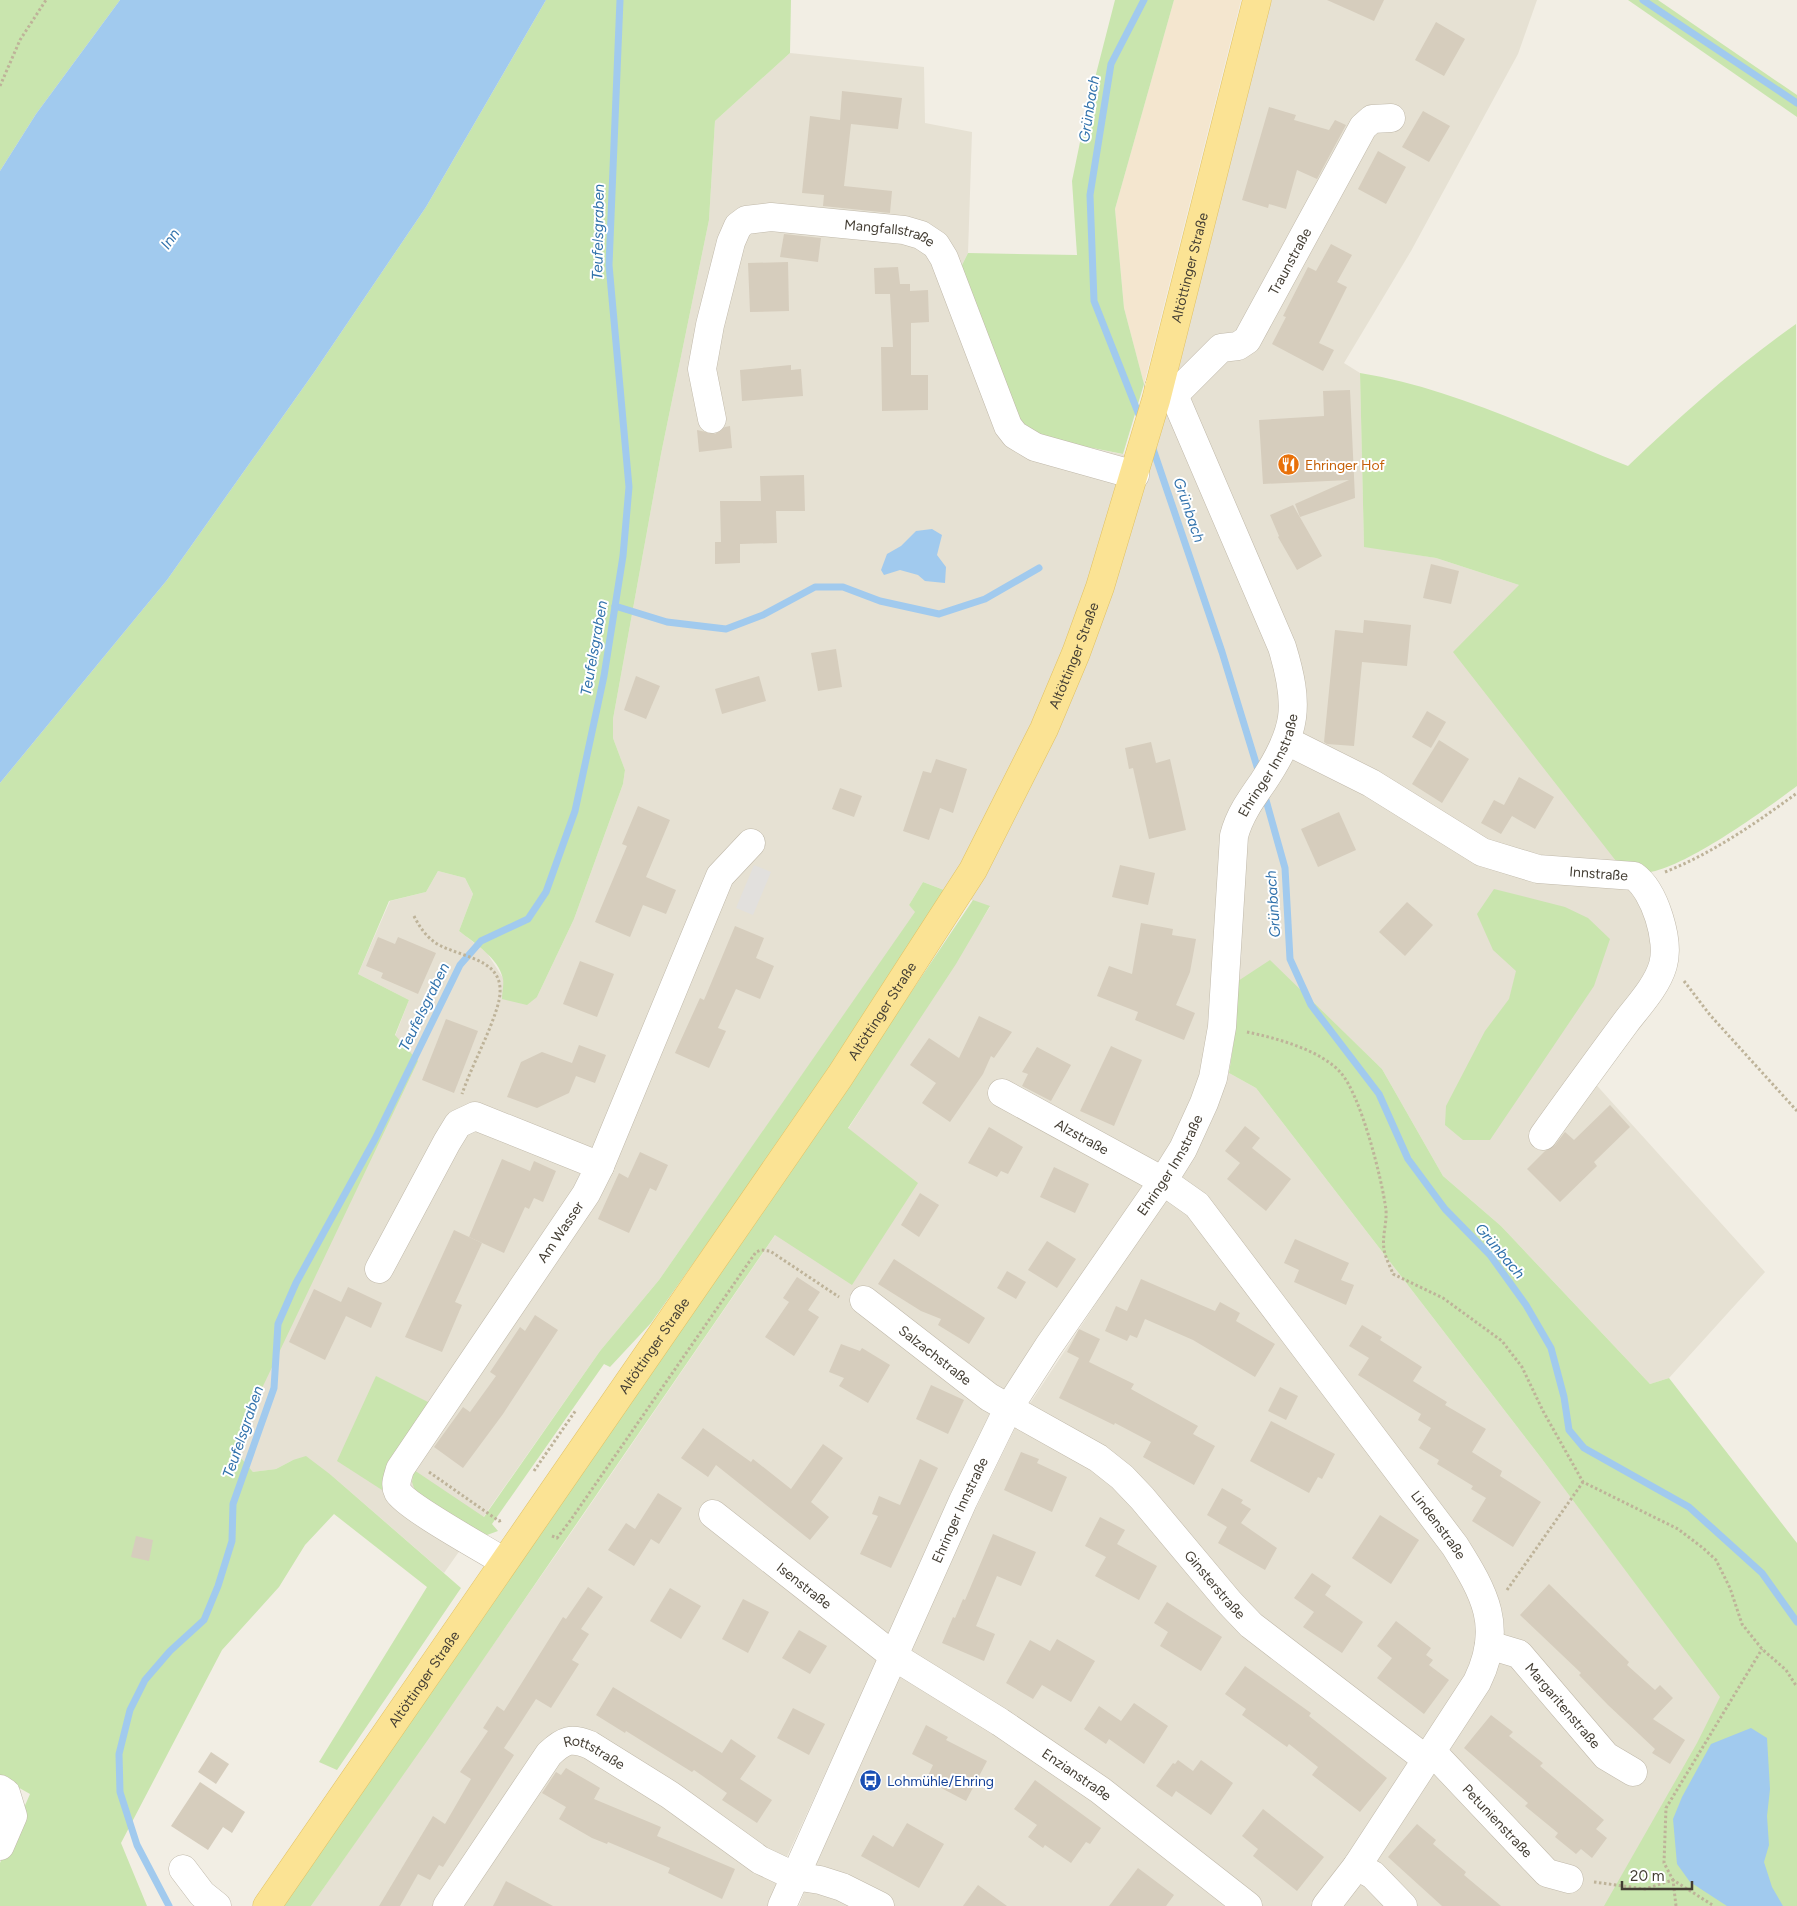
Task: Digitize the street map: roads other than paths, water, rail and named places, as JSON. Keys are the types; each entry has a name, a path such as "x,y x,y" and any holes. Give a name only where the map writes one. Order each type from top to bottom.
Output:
{"main road":[{"name":"Altöttinger Straße","path":"267,1906 503,1561 840,1076 973,870 1044,729 1076,653 1163,394 1257,0"}],"street":[{"name":"Traunstraße","path":"1163,394 1221,348 1238,346 1247,340 1363,127 1372,119 1391,118"},
{"name":"Mangfallstraße","path":"712,419 702,369 717,297 738,226 746,220 771,217 887,227 921,235 936,245 944,258 1008,426 1015,435 1035,447 1137,467"},
{"name":"Ehringer Innstraße","path":"782,1906 963,1502 1008,1409 1048,1347 1163,1181 1183,1148 1204,1103 1213,1078 1222,1027 1228,955 1232,847 1236,828 1246,807 1273,767 1286,741 1293,719 1294,700 1290,675 1282,648 1163,394"},
{"name":"Innstraße","path":"1286,741 1371,783 1482,852 1538,869 1634,876 1641,881 1649,893 1660,921 1666,950 1663,966 1657,979 1543,1136"},
{"name":"Am Wasser","path":"503,1561 423,1512 399,1493 396,1483 400,1469 570,1218 600,1166 720,876 751,843"},
{"name":"Alzstraße","path":"1002,1093 1163,1181"},
{"path":"379,1269 458,1124 475,1116 600,1166"},
{"name":"Lindenstraße","path":"1163,1181 1197,1205 1209,1220 1455,1546 1476,1579 1488,1608 1490,1645 1485,1665 1477,1682 1357,1866 1326,1906"},
{"name":"Salzachstraße","path":"864,1300 989,1397 1008,1409"},
{"name":"Ginsterstraße","path":"1008,1409 1098,1458 1122,1477 1251,1625 1429,1756"},
{"name":"Isenstraße","path":"713,1514 895,1657"},
{"name":"Margaritenstraße","path":"1490,1645 1519,1654 1606,1756 1633,1772"},
{"name":"Enzianstraße","path":"895,1657 1000,1722 1100,1790 1248,1906"},
{"name":"Rottstraße","path":"447,1906 549,1754 568,1739 578,1740 590,1745 670,1795 760,1860 794,1876"},
{"name":"Petunienstraße","path":"1429,1756 1441,1761 1547,1873 1569,1879"},
{"path":"0,1789 6,1792 13,1816 0,1846"},
{"path":"1357,1866 1373,1875 1403,1906"},
{"path":"183,1870 202,1894 217,1906"},
{"path":"794,1876 820,1880 842,1887 880,1906"}],"water":[{"name":"Inn","path":"120,0 546,0 426,207 315,371 167,580 0,783 0,171 36,114"},
{"path":"932,529 942,535 937,555 946,567 945,583 925,581 918,575 900,570 884,575 881,570 887,554 901,546 916,531"},
{"path":"1751,1728 1767,1738 1770,1789 1767,1816 1769,1845 1764,1862 1772,1887 1783,1906 1727,1906 1690,1882 1677,1864 1673,1819 1682,1797 1711,1744"}],"waterway":[{"name":"Teufelsgraben","path":"169,1906 137,1845 120,1792 119,1754 130,1710 145,1680 170,1651 204,1620 218,1586 232,1541 233,1504 274,1388 278,1324 296,1283 375,1139 460,965 481,941 528,919 546,892 575,811 604,676 623,556 629,487 609,265 620,0"},
{"name":"Grünbach","path":"1141,420 1094,301 1090,195 1111,64 1144,0"},
{"path":"1643,0 1797,103"},
{"name":"Grünbach","path":"1152,446 1222,652 1259,773"},
{"path":"615,606 667,622 726,629 763,615 815,587 843,587 880,601 939,614 985,599 1039,568"},
{"name":"Grünbach","path":"1264,793 1285,868 1290,959 1311,1005 1379,1094 1408,1159 1445,1209 1490,1255 1526,1305 1551,1348 1564,1397 1569,1430 1584,1448 1689,1507 1762,1573 1797,1622"}],"place":[{"name":"Ehringer Hof","path":"1289,465"},
{"name":"Lohmühle/Ehring","path":"871,1781"}]}
